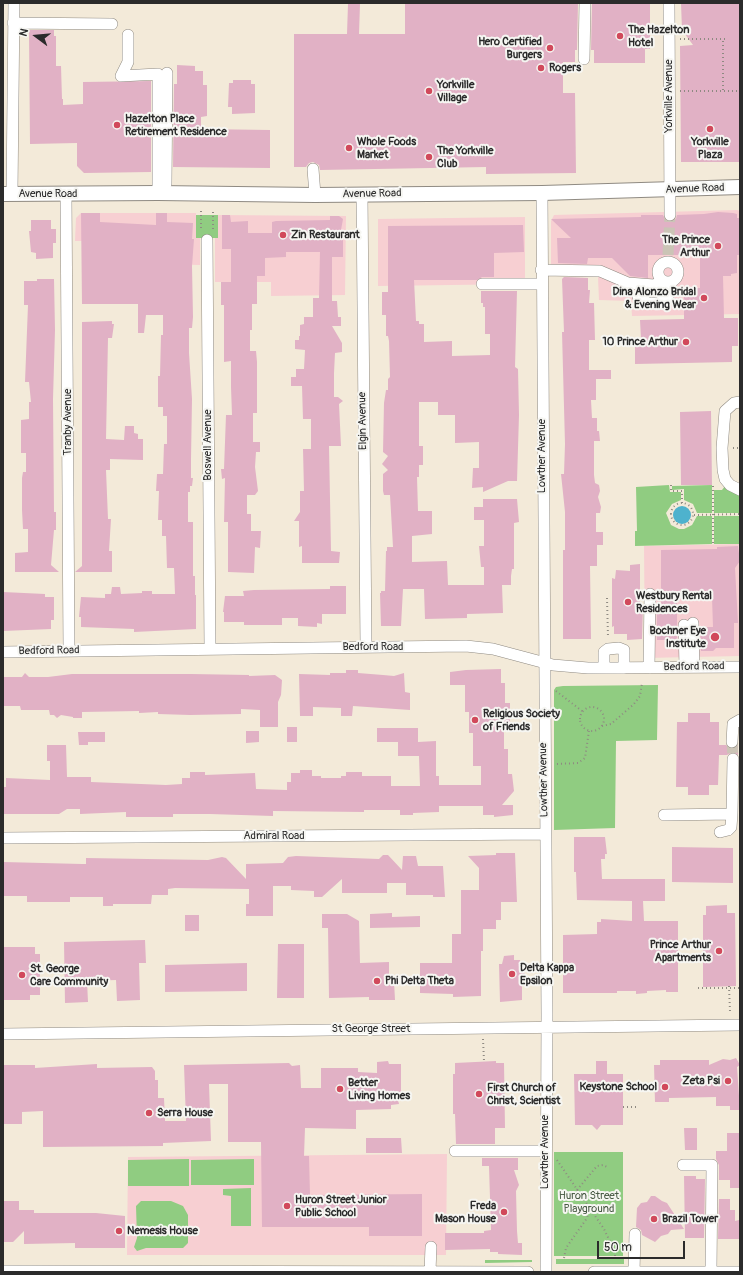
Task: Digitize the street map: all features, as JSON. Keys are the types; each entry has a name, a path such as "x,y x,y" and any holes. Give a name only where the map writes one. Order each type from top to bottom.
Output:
{"main road":[{"name":"Avenue Road","path":"8,194 162,193 315,196 362,194 542,193 740,187"}],"street":[{"path":"8,194 14,3"},
{"path":"584,59 585,3"},
{"name":"Yorkville Avenue","path":"669,3 670,215"},
{"path":"13,23 112,24"},
{"path":"128,35 128,62 121,76 158,74 162,193"},
{"path":"128,55 143,75"},
{"path":"162,193 166,73"},
{"path":"313,170 315,196"},
{"name":"Lowther Avenue","path":"542,193 543,662 546,1027 549,1154 546,1272"},
{"name":"Tranby Avenue","path":"66,194 69,650"},
{"name":"Elgin Avenue","path":"362,194 366,647"},
{"name":"Boswell Avenue","path":"207,236 210,649"},
{"path":"638,297 648,303 658,303 667,298 671,290 666,281 659,276 658,270 668,259"},
{"path":"541,270 600,271 628,283 654,285 666,281"},
{"path":"482,284 541,284"},
{"path":"740,402 734,403 725,411 722,448 725,479 730,485 740,490"},
{"path":"650,594 650,668"},
{"path":"689,624 690,668"},
{"name":"Bedford Road","path":"3,652 466,646 493,649 553,665 604,668 740,667"},
{"path":"604,668 604,652 608,649 619,648 624,650 624,668"},
{"path":"732,742 733,724 740,720"},
{"path":"720,832 728,830 731,827 733,759"},
{"path":"664,815 732,814"},
{"name":"Admiral Road","path":"3,838 545,834"},
{"name":"St George Street","path":"3,1034 740,1025"},
{"path":"455,1151 549,1154"},
{"path":"683,1164 712,1165 711,1272"},
{"path":"634,1272 635,1234"},
{"path":"430,1271 431,1248"},
{"path":"3,1271 528,1272"},
{"path":"594,1272 740,1272"}],"path":[{"path":"679,39 724,38 723,90"},
{"path":"679,91 740,91"},
{"path":"201,211 207,236"},
{"path":"207,236 213,212"},
{"path":"671,485 671,491 682,491 682,503"},
{"path":"713,486 713,544"},
{"path":"682,503 692,507 694,515 691,522 685,526 675,523 671,517 672,509 678,504 682,503"},
{"path":"694,515 740,514"},
{"path":"607,598 608,649"},
{"path":"582,711 580,723 585,730 597,731 602,726 610,724 634,704 640,696 642,683"},
{"path":"551,688 582,711"},
{"path":"582,711 589,707 601,710 604,717 602,726"},
{"path":"552,764 582,761 587,751 589,731"},
{"path":"729,987 730,1011"},
{"path":"698,988 740,988"},
{"path":"483,1039 484,1061"},
{"path":"623,1107 636,1107"},
{"path":"549,1154 559,1161 589,1209 604,1229 616,1252 615,1258"},
{"path":"577,1190 597,1166 603,1165 609,1168"},
{"path":"564,1258 566,1248 587,1218 589,1209"}],"shaded area":[{"path":"740,211 740,314 632,316 631,301 599,300 598,277 595,275 551,274 551,221 554,215"},
{"path":"81,213 196,213 196,238 200,238 200,265 155,264 102,241 75,241 76,218"},
{"path":"218,215 346,216 345,295 271,296 271,282 215,282 215,238 218,238"},
{"path":"525,217 525,284 378,286 378,219"},
{"path":"740,544 740,656 645,658 644,546"},
{"name":"Huron Street Junior Public School","path":"447,1154 446,1255 127,1255 128,1157"}],"green space":[{"path":"196,215 218,215 218,238 196,238"},
{"path":"669,485 670,492 681,492 681,500 672,504 666,513 671,525 679,529 684,529 692,525 697,516 712,516 712,544 635,546 635,531 637,531 636,487"},
{"path":"712,485 712,513 697,513 693,504 684,500 684,489 672,490 672,486"},
{"path":"725,486 740,495 740,513 714,513 714,490 722,490"},
{"path":"714,516 740,516 740,544 714,544"},
{"path":"658,685 657,740 616,741 615,828 554,830 554,690 556,687"},
{"name":"Huron Street Playground","path":"554,1152 623,1152 623,1256 554,1256"},
{"path":"189,1159 189,1186 128,1186 128,1160"},
{"path":"254,1159 254,1185 191,1185 191,1160"},
{"path":"251,1188 251,1226 231,1226 231,1196 223,1195 223,1189"},
{"path":"141,1201 171,1201 183,1206 188,1215 188,1243 183,1248 146,1248 137,1251 134,1247 137,1238 136,1206"},
{"path":"556,1259 624,1259 624,1264 556,1264"},
{"path":"485,1260 532,1260 532,1262 485,1263"}],"water":[{"path":"682,506 688,509 691,515 688,521 682,524 676,521 673,515 676,509"}],"building":[{"name":"Yorkville Village","path":"578,3 577,50 575,50 575,62 563,62 563,93 575,93 576,173 486,174 486,167 320,170 319,165 313,162 309,163 306,167 294,167 294,34 347,34 348,4 360,4 359,34 405,34 405,4"},
{"name":"The Hazelton Hotel","path":"592,3 650,3 650,49 645,49 645,63 594,63 594,50 591,50"},
{"path":"681,3 740,3 740,162 681,162 680,46 693,45 682,30"},
{"name":"Hazelton Place Retirement Residence","path":"29,30 54,30 54,36 56,36 56,66 61,66 63,105 83,104 83,82 151,81 151,172 84,173 77,166 77,143 30,144"},
{"path":"177,65 195,66 195,71 203,71 203,85 207,85 207,116 201,117 201,129 270,130 270,168 173,167 174,84 177,84"},
{"path":"233,80 251,80 251,84 255,84 255,113 232,114 232,107 228,107 229,83 233,83"},
{"path":"718,212 737,214 737,218 740,218 740,255 737,255 737,273 731,274 731,276 723,276 724,318 738,318 738,346 732,346 732,362 635,364 635,339 641,339 640,320 684,319 684,288 700,288 700,255 648,255 648,278 630,276 612,258 588,258 587,264 558,263 557,238 571,238 551,219 641,217 641,215 663,215 666,221 670,222 676,219 677,215"},
{"path":"81,213 100,213 100,222 156,225 156,213 167,213 167,222 193,223 193,317 192,328 189,328 189,353 192,399 191,478 193,478 192,486 190,486 190,492 188,492 188,522 193,522 193,576 195,576 196,629 134,632 134,629 81,627 81,617 79,617 81,597 105,598 105,594 111,594 112,587 120,587 121,594 152,591 152,594 175,594 174,568 167,568 166,536 162,536 162,520 158,520 159,491 156,491 157,474 163,474 164,444 167,444 167,416 163,416 163,407 158,407 158,376 160,376 163,315 146,315 144,333 138,333 138,304 82,304"},
{"path":"222,215 230,215 231,222 248,221 248,233 272,233 272,222 276,221 330,220 330,216 339,216 343,219 341,230 343,230 343,257 332,257 332,301 337,301 338,317 341,317 341,326 332,326 342,343 342,352 335,353 334,373 334,397 338,397 343,401 339,404 341,446 329,446 331,551 340,552 339,563 302,563 302,546 299,547 299,521 294,521 300,512 300,491 304,491 303,449 311,449 311,419 303,419 302,386 291,386 291,377 296,377 296,369 304,369 305,350 295,349 295,340 299,340 300,325 304,324 304,317 313,317 313,298 319,298 320,252 286,252 286,257 265,258 265,276 257,276 257,304 252,304 250,351 256,351 257,362 257,413 253,413 253,442 260,442 260,452 256,452 255,467 258,491 255,495 247,495 247,514 251,514 251,531 261,531 260,548 255,547 254,573 228,572 228,522 224,522 225,478 222,479 221,469 224,469 226,415 232,415 231,361 224,362 224,305 221,305 221,282 231,282 231,249 222,249"},
{"path":"31,220 51,220 51,229 56,229 56,243 53,243 53,258 36,259 36,253 31,252 29,231 31,231"},
{"path":"523,225 524,252 494,253 494,277 482,277 477,280 414,280 416,321 419,321 419,324 424,324 424,342 452,341 452,356 490,355 490,334 485,334 485,307 483,307 483,303 481,303 481,291 517,291 515,367 518,369 519,415 517,481 508,481 483,492 483,487 472,488 473,468 479,468 479,442 455,443 455,415 438,415 438,402 419,402 419,446 423,446 423,465 419,465 419,477 417,477 418,511 432,511 432,534 412,536 412,562 447,561 448,585 484,585 484,567 481,567 479,546 484,546 484,520 474,520 474,507 483,507 483,499 517,499 519,522 514,523 514,569 512,569 511,585 502,585 503,613 467,614 467,618 425,619 424,589 403,589 401,626 381,626 380,593 381,591 385,591 386,551 387,547 393,547 390,495 384,495 383,491 383,474 388,470 382,464 388,456 383,452 384,403 386,390 388,390 388,379 390,377 389,341 388,336 386,336 386,315 382,315 382,292 388,292 388,226"},
{"path":"564,277 588,278 588,290 590,290 589,303 594,303 595,340 589,340 589,370 611,370 611,379 596,379 596,400 591,400 592,418 597,418 597,431 599,431 600,441 594,441 594,475 595,483 599,485 600,491 598,497 601,507 600,513 596,513 596,532 603,532 603,545 597,545 597,566 590,566 591,639 563,639 563,550 565,550 565,512 561,474 564,474 565,444 562,332 564,332 562,279"},
{"path":"37,279 54,279 55,330 53,399 54,512 56,512 56,530 54,530 51,565 59,572 15,572 15,553 28,552 28,529 23,529 22,510 22,478 23,472 26,472 26,453 21,453 21,420 29,419 29,402 31,402 29,382 25,382 28,305 24,305 24,281 37,281"},
{"path":"112,321 112,324 114,324 112,338 108,338 106,439 124,440 125,426 134,426 134,433 138,434 138,439 143,439 143,460 110,459 110,470 106,470 108,519 111,519 109,551 112,551 112,572 75,572 82,566 82,322"},
{"path":"711,411 712,485 681,485 680,412"},
{"path":"738,546 740,561 735,568 738,623 734,623 734,648 716,648 713,651 701,651 700,627 713,627 712,597 677,598 677,640 657,640 657,605 661,605 661,550 717,549 717,547"},
{"name":"Westbury Rental Residences","path":"640,564 640,606 643,606 642,639 627,640 627,634 614,634 614,626 612,627 612,578 615,579 616,570 630,571 630,565"},
{"path":"330,586 346,586 346,614 322,614 322,624 317,623 317,627 298,626 298,618 282,618 282,625 244,625 244,622 224,622 223,612 225,596 244,596 243,591 330,589"},
{"path":"3,592 45,594 45,597 54,597 54,620 51,620 51,629 3,631"},
{"path":"501,669 501,683 505,683 505,703 510,703 510,728 504,730 504,749 508,749 508,774 512,774 514,791 502,805 513,805 513,815 494,817 494,815 483,815 483,806 439,806 439,812 413,813 413,815 400,815 400,810 364,810 364,812 273,811 273,816 173,814 173,817 126,817 126,812 80,814 80,809 67,809 59,814 3,814 3,787 6,787 6,778 50,780 50,761 47,761 47,745 66,745 67,777 91,777 91,782 166,785 182,784 182,778 190,778 190,772 205,772 205,775 255,773 256,789 287,790 287,782 291,782 291,773 300,773 300,770 312,770 312,776 321,776 321,778 341,778 341,776 346,776 346,772 362,772 362,776 391,776 391,786 420,786 419,756 398,756 398,742 377,742 377,728 418,728 418,742 436,741 436,776 439,776 439,785 481,785 481,766 473,766 473,733 469,733 469,712 465,712 465,685 450,685 450,672"},
{"path":"346,670 358,670 358,673 394,676 404,673 405,692 410,693 410,710 353,706 352,716 341,716 341,708 313,707 313,716 300,716 299,674 330,675 330,673 346,673"},
{"path":"25,673 29,677 48,677 72,674 275,675 282,680 281,695 278,702 278,727 260,727 260,710 241,709 241,714 190,715 158,714 158,712 139,713 139,711 82,712 82,718 73,718 61,715 57,718 54,715 50,715 49,710 21,710 20,706 3,706 3,677 22,677"},
{"path":"688,713 710,713 710,722 719,722 719,745 726,745 732,749 738,745 738,755 733,752 727,755 719,755 718,785 709,785 709,795 688,795 688,787 676,787 677,722 688,722"},
{"path":"287,727 297,727 297,742 287,742"},
{"path":"246,731 259,731 259,742 246,743"},
{"path":"78,732 105,732 105,742 88,742 88,745 79,745"},
{"path":"574,837 605,837 607,854 605,854 605,859 601,859 602,879 665,879 665,901 643,901 644,921 678,921 678,992 666,992 666,990 647,991 647,993 636,994 636,991 617,991 617,993 563,993 563,935 597,934 597,922 601,922 601,919 632,921 632,901 577,900 576,872 574,872"},
{"path":"672,847 733,848 733,883 672,882"},
{"path":"496,853 515,853 517,902 501,902 501,920 496,920 496,929 483,929 483,951 481,951 481,996 453,997 453,994 420,993 420,963 452,963 452,934 461,934 461,890 479,890 479,868 468,856 496,855"},
{"path":"383,855 388,855 402,870 403,856 416,856 418,866 443,866 445,897 433,897 433,895 406,895 406,883 387,883 387,893 342,893 342,879 322,897 314,897 314,891 291,890 291,886 273,886 273,916 246,916 246,904 249,904 249,889 175,888 168,889 168,895 152,895 151,904 113,904 113,906 103,906 103,897 70,897 70,902 27,902 27,896 3,896 3,862 86,864 86,858 208,860 222,857 226,858 246,879 246,864 283,863 288,857 296,856 379,859"},
{"name":"Prince Arthur Apartments","path":"727,905 727,913 735,913 736,986 703,987 703,915 706,915 706,906"},
{"path":"392,913 392,917 420,916 420,927 370,928 370,914"},
{"path":"322,914 347,914 359,921 360,963 389,962 389,981 394,981 395,1000 369,1000 369,997 329,998 328,928 322,928"},
{"path":"185,915 199,915 199,931 185,931"},
{"path":"145,940 146,963 139,963 140,1000 117,1001 116,980 87,981 88,1002 65,1003 64,942"},
{"path":"278,944 304,944 304,998 277,998"},
{"name":"St. George Care Community","path":"3,947 35,947 35,954 40,954 40,995 30,995 30,1000 3,1000"},
{"name":"Delta Kappa Epsilon","path":"514,955 514,960 520,960 520,967 524,967 525,980 522,980 522,1000 500,1002 499,964 502,964 504,956"},
{"path":"247,963 247,991 165,992 165,965"},
{"path":"736,1058 740,1065 737,1067 740,1110 730,1110 730,1106 716,1106 716,1097 669,1098 669,1102 655,1102 654,1065 660,1065 660,1060 709,1060 709,1065 723,1059 730,1060"},
{"path":"388,1061 389,1064 401,1064 401,1097 398,1100 399,1104 391,1105 391,1109 356,1110 356,1129 305,1128 304,1156 309,1156 310,1195 422,1194 422,1236 369,1236 369,1227 262,1227 261,1142 228,1142 228,1084 209,1084 211,1141 163,1143 163,1146 43,1147 43,1111 22,1112 22,1124 3,1124 3,1065 35,1065 35,1068 97,1064 97,1068 152,1067 155,1071 155,1080 158,1080 158,1098 164,1098 165,1121 186,1121 184,1065 289,1063 292,1066 300,1065 301,1088 321,1088 321,1068 358,1068 358,1072 377,1073 377,1062"},
{"name":"First Church of Christ, Scientist","path":"496,1061 496,1063 504,1063 505,1128 495,1128 495,1144 456,1144 455,1114 453,1114 453,1074 455,1074 455,1063"},
{"path":"596,1061 607,1061 607,1074 623,1074 623,1125 601,1125 597,1130 592,1125 575,1125 574,1074 596,1074"},
{"path":"684,1128 697,1128 697,1150 685,1150"},
{"path":"727,1133 740,1133 740,1188 730,1188 730,1180 719,1180 719,1165 716,1159 716,1151 727,1151"},
{"path":"366,1138 401,1138 402,1153 366,1153"},
{"path":"482,1158 518,1158 518,1170 514,1170 519,1185 516,1191 517,1231 518,1243 522,1243 522,1255 498,1254 498,1252 490,1252 490,1249 445,1250 445,1233 484,1233 484,1231 491,1230 489,1166 482,1166"},
{"path":"684,1176 696,1176 696,1179 705,1179 704,1238 685,1238"},
{"name":"Brazil Tower","path":"651,1196 655,1196 667,1203 684,1229 671,1230 668,1234 661,1236 655,1242 642,1235 641,1230 636,1227 637,1208 641,1203 647,1202"},
{"path":"719,1199 730,1199 730,1210 735,1210 735,1221 739,1220 740,1239 718,1239"},
{"path":"3,1201 19,1201 19,1210 34,1210 34,1213 96,1213 125,1216 125,1248 75,1248 75,1243 24,1244 24,1231 13,1242 3,1242"}],"tunnel":[{"path":"668,255 670,215"},
{"path":"732,742 733,759"}],"place":[{"name":"The Hazelton Hotel","path":"620,36"},
{"name":"Hero Certified Burgers","path":"550,48"},
{"name":"Rogers","path":"541,68"},
{"name":"Yorkville Village","path":"429,91"},
{"name":"Hazelton Place Retirement Residence","path":"117,125"},
{"name":"Yorkville Plaza","path":"710,129"},
{"name":"Whole Foods Market","path":"349,148"},
{"name":"The Yorkville Club","path":"429,157"},
{"name":"Zin Restaurant","path":"283,235"},
{"name":"The Prince Arthur","path":"718,246"},
{"name":"Dina Alonzo Bridal & Evening Wear","path":"704,298"},
{"name":"10 Prince Arthur","path":"686,342"},
{"name":"Westbury Rental Residences","path":"628,602"},
{"name":"Bochner Eye Institute","path":"715,637"},
{"name":"Religious Society of Friends","path":"475,720"},
{"name":"Prince Arthur Apartments","path":"719,951"},
{"name":"Delta Kappa Epsilon","path":"512,974"},
{"name":"St. George Care Community","path":"22,975"},
{"name":"Phi Delta Theta","path":"377,981"},
{"name":"Zeta Psi","path":"728,1081"},
{"name":"Keystone School","path":"665,1087"},
{"name":"Better Living Homes","path":"340,1089"},
{"name":"First Church of Christ, Scientist","path":"479,1094"},
{"name":"Serra House","path":"149,1113"},
{"name":"Huron Street Junior Public School","path":"287,1206"},
{"name":"Freda Mason House","path":"504,1212"},
{"name":"Brazil Tower","path":"654,1219"},
{"name":"Nemesis House","path":"119,1231"}]}
